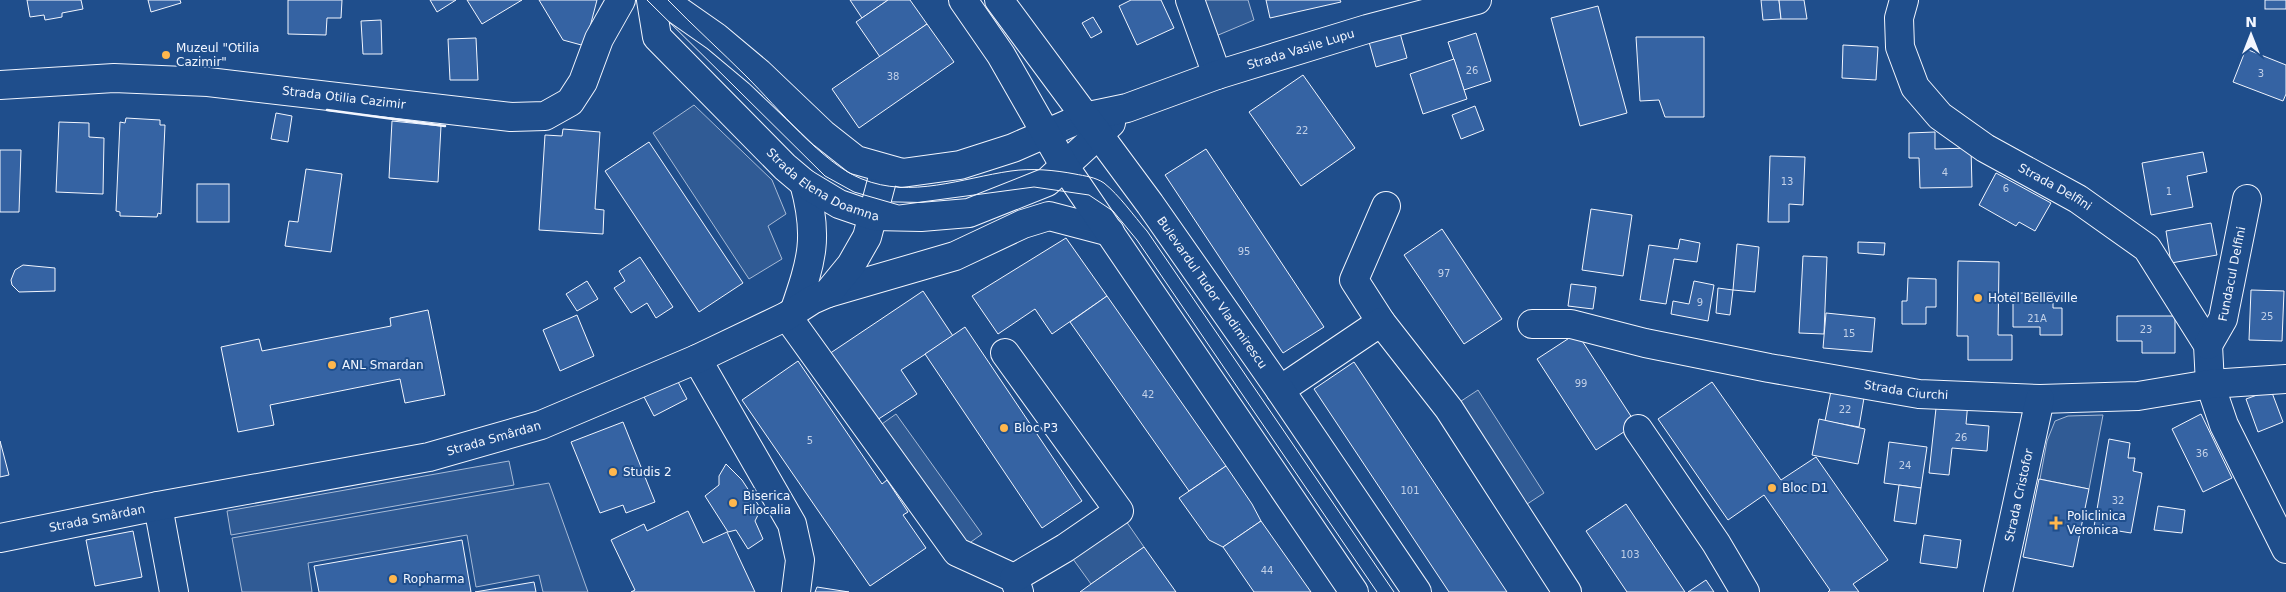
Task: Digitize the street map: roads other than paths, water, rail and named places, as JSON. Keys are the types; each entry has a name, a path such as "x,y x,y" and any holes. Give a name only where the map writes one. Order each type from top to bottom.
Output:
{"street":[{"name":"Strada Otilia Cazimir","path":"0,85 114,78 208,82 511,116 545,116 570,102 583,82 599,39 621,0"},
{"name":"Strada Elena Doamna","path":"651,0 657,37 785,167 804,183 839,204 874,216 921,217 970,213 1047,182 1065,167"},
{"path":"663,0 723,43 759,73 823,134 856,160 885,169 902,173 960,165 1046,134 1091,126"},
{"path":"964,0 1001,55 1065,167 1354,592"},
{"name":"Bulevardul Tudor Vladimirescu","path":"999,0 1150,204 1280,390 1417,592"},
{"path":"1190,0 1217,74"},
{"name":"Strada Vasile Lupu","path":"1091,126 1127,108 1217,74 1366,29 1477,0"},
{"name":"Strada Delfini","path":"1904,0 1899,18 1900,47 1915,87 1940,116 1985,148 2078,199 2147,248 2208,345 2210,384 2224,425 2286,549"},
{"path":"1065,167 1091,126"},
{"name":"Strada Smârdan","path":"0,538 158,506 430,457 541,425 697,359 791,314 812,300 828,293 850,265 867,237 885,169"},
{"path":"804,183 814,225 812,248 791,314 957,552 989,565 1016,585 1119,511 1005,353"},
{"name":"Fundacul Delfini","path":"2208,345 2223,319 2247,199"},
{"path":"1386,206 1354,280 1382,322 1449,409 1567,592"},
{"path":"828,293 954,256 1023,224 1049,216 1110,232"},
{"path":"1280,390 1382,322"},
{"name":"Strada Ciurchi","path":"1532,324 1571,324 1759,366 1919,394 2040,399 2138,396 2210,384 2286,379"},
{"path":"697,359 792,524 800,560 796,592"},
{"name":"Strada Cristofor","path":"1998,592 2040,399"},
{"path":"1638,429 1716,543 1745,592"},
{"path":"158,506 174,592"}],"tram line":[{"path":"647,0 825,176 854,192 899,205 1034,187 1089,195 1113,211 1137,240 1377,592"},
{"path":"668,0 816,148 847,172 862,179 880,185 918,187 1011,171 1035,170 1059,171 1082,175 1104,183 1147,231 1394,592"}],"place":[{"name":"Muzeul \"Otilia Cazimir\"","path":"166,55"},
{"name":"Hotel Belleville","path":"1978,298"},
{"name":"ANL Smardan","path":"332,365"},
{"name":"Bloc P3","path":"1004,428"},
{"name":"Studis 2","path":"613,472"},
{"name":"Bloc D1","path":"1772,488"},
{"name":"Biserica Filocalia","path":"733,503"},
{"name":"Policlinica Veronica","path":"2056,523"},
{"name":"Ropharma","path":"393,579"}]}
